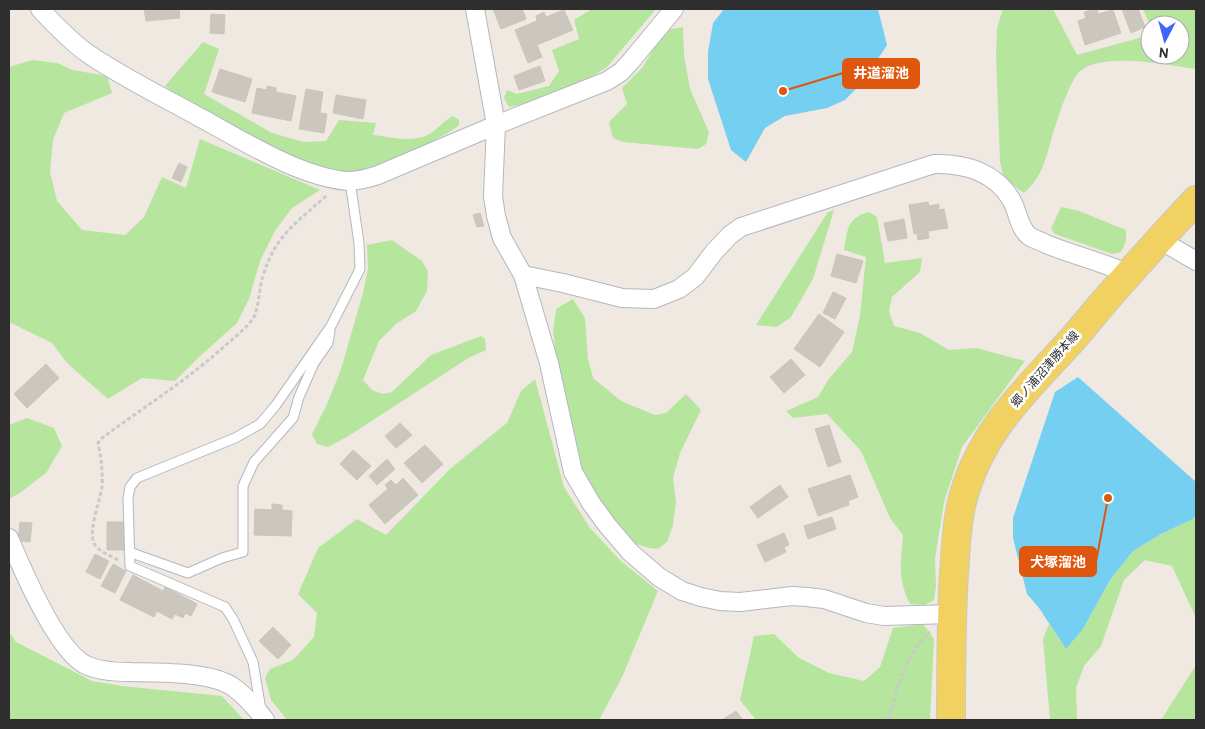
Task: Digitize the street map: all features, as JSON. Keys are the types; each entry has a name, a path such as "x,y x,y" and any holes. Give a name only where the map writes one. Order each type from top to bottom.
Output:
{"main road":[{"name":"郷ノ浦沼津勝本線","path":"951,720 951,614 956,535 962,502 971,474 996,427 1030,383 1071,341 1196,200"}],"street":[{"path":"40,9 70,40 132,81 264,151 304,170 331,178 350,181 378,175 607,81 621,72 674,9"},
{"path":"475,9 496,125 493,196 496,216 502,238 523,275 550,363 573,472 591,503 607,525 630,552 659,577 682,591 720,602 807,597 824,599 866,613 884,616 951,614"},
{"path":"523,275 622,298 654,300 679,289 694,277 719,246 741,227 934,164 949,163 977,170 990,177 1000,186 1012,201 1028,236 1129,274"},
{"path":"1160,240 1196,261"},
{"path":"9,538 58,637 70,652 84,664 116,672 191,675 214,680 232,686 246,698 264,719"}],"lane":[{"path":"264,719 253,662 233,619 225,607 130,566 128,498 130,487 137,478 235,438 260,424 276,405 331,326 360,269 359,243 350,181"},
{"path":"129,552 188,573 222,558 242,552 243,486 254,462 293,418 299,397 314,363 328,343 331,326"}],"path":[{"path":"130,566 99,550 94,543 93,529 102,488 102,459 98,443 148,404 202,367 244,329 254,316 262,280 274,247 289,228 325,197 331,178"},
{"path":"888,720 906,664 923,637 951,614"}],"green space":[{"path":"592,9 656,9 607,67 583,82 539,101 509,107 504,98 507,90 517,94 549,86 559,71 552,50 579,39 574,20"},
{"path":"1001,9 1053,9 1077,55 1140,38 1140,61 1098,63 1085,68 1076,76 1061,109 1041,170 1034,182 1024,193 1004,179 1000,161 996,56 997,28 1002,12"},
{"path":"1143,9 1194,9 1196,11 1196,69 1170,65 1190,65 1190,15 1146,15"},
{"path":"683,27 684,55 690,89 709,132 706,144 698,149 623,142 613,138 609,122 627,104 622,88 642,68 665,30"},
{"path":"203,42 219,49 204,94 272,133 304,142 326,141 339,120 376,123 373,135 410,139 431,133 453,116 459,120 459,125 421,147 369,169 346,173 309,166 190,105 165,86"},
{"path":"32,60 57,63 73,70 107,76 112,93 64,113 53,140 50,172 57,201 82,230 125,235 144,217 162,177 186,188 200,139 320,190 292,208 275,231 260,261 249,299 237,323 175,381 142,378 108,399 68,364 52,343 9,322 9,67"},
{"path":"1061,207 1079,211 1126,230 1126,241 1121,252 1112,254 1055,234 1051,229"},
{"path":"834,210 813,279 791,317 777,327 756,325 828,212"},
{"path":"869,212 877,217 885,263 922,258 920,272 892,297 889,311 894,326 920,333 949,350 976,348 1025,361 962,447 944,502 935,559 936,586 934,600 924,605 910,604 906,595 901,570 903,535 890,518 861,451 827,414 793,418 786,411 818,397 828,380 852,352 860,316 866,257 844,250 849,226 852,221"},
{"path":"392,240 422,261 428,271 427,291 416,311 396,324 379,341 363,380 372,390 382,394 392,392 431,355 481,336 485,339 486,350 470,357 347,437 328,447 317,444 312,434 328,402 341,369 363,293 368,269 367,245"},
{"path":"573,299 585,318 588,359 593,378 621,401 655,415 666,413 686,394 701,410 680,453 673,478 676,502 673,525 667,542 658,549 636,544 599,500 578,467 567,441 553,331 556,309"},
{"path":"535,379 564,487 590,528 621,561 658,591 622,677 599,720 287,720 271,700 265,678 270,669 293,660 314,637 317,613 298,594 318,548 357,519 386,535 451,468 507,423 521,391"},
{"path":"27,418 54,428 62,446 46,473 9,499 9,425"},
{"path":"1196,514 1196,618 1172,566 1145,560 1124,580 1101,646 1084,666 1076,688 1077,720 1050,720 1043,639 1049,624 1066,649 1083,629 1110,580 1133,551 1161,534 1193,519"},
{"path":"923,624 934,639 930,720 756,720 740,700 754,636 774,634 799,658 829,673 864,681 880,667 893,628"},
{"path":"9,632 16,642 92,681 122,686 222,696 244,720 9,720"},
{"path":"1196,665 1196,720 1161,720"}],"water":[{"path":"724,9 878,9 887,45 862,83 845,100 827,108 785,116 765,128 746,162 731,150 708,79 708,52 713,23"},
{"path":"1078,377 1196,482 1196,514 1193,519 1161,534 1133,551 1110,580 1083,629 1066,649 1039,608 1027,594 1013,538 1013,518 1055,392"}],"building":[{"path":"144,9 179,9 180,18 146,21"},
{"path":"493,9 522,9 526,19 501,29"},
{"path":"1097,9 1098,14 1113,10 1121,33 1085,45 1078,21 1086,18 1084,12"},
{"path":"1122,9 1138,9 1140,15 1140,29 1131,33"},
{"path":"564,10 573,30 537,45 542,57 528,63 515,30 537,21 536,16 544,12 546,17"},
{"path":"211,14 225,15 224,34 210,33"},
{"path":"540,66 545,81 519,90 514,76"},
{"path":"220,69 252,79 245,102 212,92"},
{"path":"267,86 276,88 276,92 296,96 291,121 252,113 257,88 267,90"},
{"path":"306,89 323,92 320,113 327,114 324,133 299,129"},
{"path":"336,95 366,100 363,119 333,113"},
{"path":"179,163 187,167 181,182 172,178"},
{"path":"928,202 929,206 939,204 939,210 944,209 948,228 928,231 929,238 918,240 917,233 914,234 909,205"},
{"path":"480,213 484,226 477,227 473,215"},
{"path":"904,219 907,238 888,241 884,223"},
{"path":"837,254 863,261 856,283 831,276"},
{"path":"833,292 846,298 835,319 823,313"},
{"path":"819,314 844,332 820,367 794,349"},
{"path":"791,359 805,375 784,393 770,377"},
{"path":"46,364 59,378 27,408 14,394"},
{"path":"400,423 412,435 396,448 385,436"},
{"path":"829,425 841,462 828,467 815,429"},
{"path":"425,445 443,464 422,483 404,463"},
{"path":"353,450 371,466 357,480 340,464"},
{"path":"387,459 395,469 377,485 369,476"},
{"path":"850,475 858,497 848,501 849,505 818,516 808,489"},
{"path":"403,478 418,495 385,524 369,505 388,489 385,485 391,480 396,485"},
{"path":"780,485 788,497 758,518 750,507"},
{"path":"272,504 282,505 282,510 292,511 291,536 254,535 255,509 272,510"},
{"path":"832,517 836,529 808,539 804,526"},
{"path":"20,522 32,523 30,542 18,541"},
{"path":"107,522 125,522 125,550 107,550"},
{"path":"784,533 789,545 784,547 786,552 765,562 757,545"},
{"path":"95,554 109,561 100,579 86,572"},
{"path":"113,564 126,571 115,593 101,586"},
{"path":"133,575 163,591 165,587 197,604 191,616 185,613 183,618 175,614 172,619 157,611 154,617 120,600"},
{"path":"273,627 291,645 278,659 259,641"},
{"path":"736,711 743,720 722,720"}],"place":[{"name":"井道溜池","path":"783,91"},
{"name":"犬塚溜池","path":"1108,498"}]}
